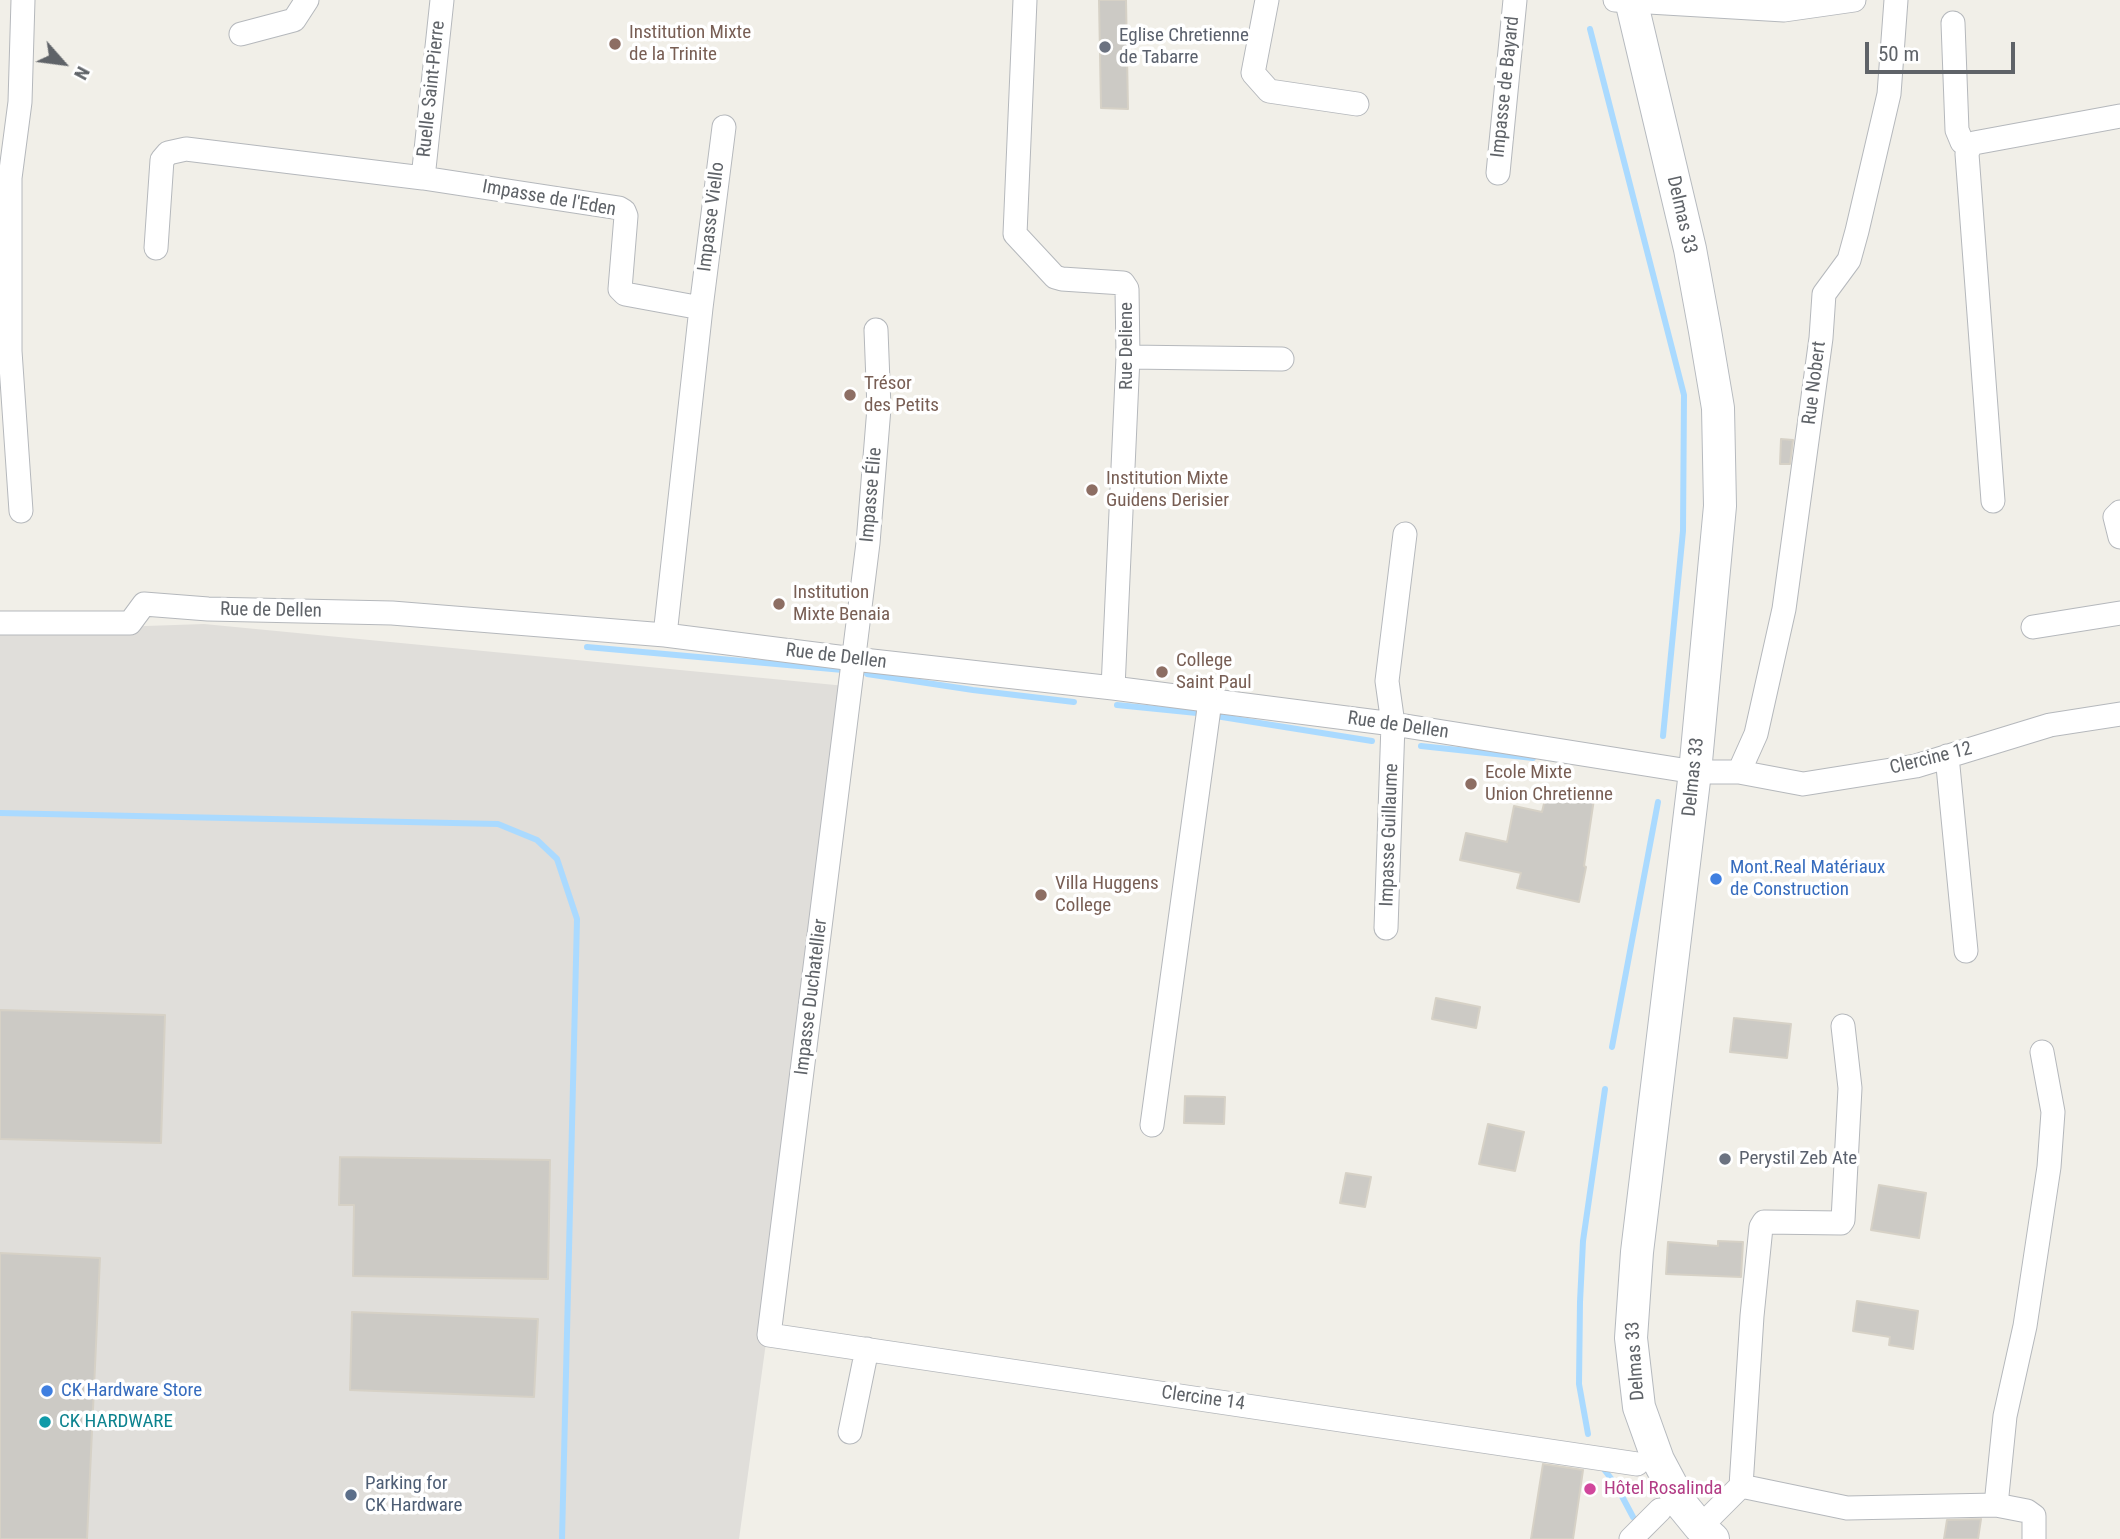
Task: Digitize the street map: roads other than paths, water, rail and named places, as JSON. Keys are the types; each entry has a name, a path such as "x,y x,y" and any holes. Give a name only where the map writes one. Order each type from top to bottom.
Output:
{"main road":[{"name":"Delmas 33","path":"1622,0 1690,249 1718,408 1720,506 1686,771 1616,1249 1611,1338 1619,1407 1637,1464 1660,1510 1699,1535"},
{"name":"Delmas 33","path":"1686,771 1637,1252 1631,1338 1639,1407 1658,1460 1699,1535"}],"street":[{"path":"21,511 9,477 10,191 20,102 23,0"},
{"path":"241,34 294,20 307,0"},
{"name":"Ruelle Saint-Pierre","path":"423,178 442,0"},
{"name":"Rue Deliene","path":"1025,0 1015,234 1055,277 1123,283 1127,289 1128,357 1113,688"},
{"path":"1267,0 1253,73 1269,91 1357,104"},
{"name":"Impasse de Bayard","path":"1498,173 1515,0"},
{"path":"1622,0 1784,5 1854,0"},
{"name":"Rue Nobert","path":"1739,772 1756,734 1784,610 1821,338 1824,293 1849,260 1857,231 1889,94 1896,0"},
{"path":"1954,23 1956,130 1962,142 1969,148"},
{"path":"1993,501 1967,154 1974,143 2120,116"},
{"name":"Impasse Viello","path":"701,308 724,127"},
{"name":"Impasse de l'Eden","path":"156,248 162,160 168,152 186,149 423,178 620,208 626,216 620,289 625,293 701,308"},
{"path":"665,635 701,308"},
{"name":"Impasse Élie","path":"854,659 868,543 879,408 876,330"},
{"path":"1128,357 1282,359"},
{"path":"2120,512 2115,517 2120,537"},
{"name":"Impasse Guillaume","path":"1386,928 1393,724 1387,681 1405,534"},
{"name":"Rue de Dellen","path":"0,623 130,623 144,604 208,609 392,613 665,635 1393,724 1686,771 1739,772"},
{"path":"2033,627 2120,613"},
{"name":"Impasse Duchatellier","path":"769,1335 854,659"},
{"path":"1152,1125 1210,701"},
{"name":"Clercine 12","path":"1739,772 1803,784 1916,766 2050,725 2120,714"},
{"path":"1947,756 1966,951"},
{"path":"1699,1535 1741,1486 1752,1316 1761,1227 1764,1222 1840,1223 1843,1220 1850,1088 1843,1026"},
{"path":"1996,1505 2005,1416 2025,1326 2049,1167 2053,1112 2042,1052"},
{"name":"Clercine 14","path":"769,1335 1637,1464"},
{"path":"850,1432 867,1349"},
{"path":"1741,1486 1847,1508 1996,1505 2028,1511 2034,1516 2034,1539"},
{"path":"1632,1539 1660,1510"}],"waterway":[{"path":"1590,29 1684,395 1683,531 1663,736"},
{"path":"587,647 843,670"},
{"path":"867,674 1074,702"},
{"path":"1117,705 1197,713 1372,741"},
{"path":"1421,746 1533,758"},
{"path":"1612,1047 1658,802"},
{"path":"0,813 498,824 537,840 557,859 577,919 562,1539"},
{"path":"1588,1434 1579,1384 1583,1241 1605,1089"},
{"path":"1603,1468 1616,1485 1633,1517"}],"place":[{"name":"Institution Mixte de la Trinite","path":"615,44"},
{"name":"Eglise Chretienne de Tabarre","path":"1105,47"},
{"name":"Trésor des Petits","path":"850,395"},
{"name":"Institution Mixte Guidens Derisier","path":"1092,490"},
{"name":"Institution Mixte Benaia","path":"779,604"},
{"name":"College Saint Paul","path":"1162,672"},
{"name":"Ecole Mixte Union Chretienne","path":"1471,784"},
{"name":"Mont.Real Matériaux de Construction","path":"1716,879"},
{"name":"Villa Huggens College","path":"1041,895"},
{"name":"Perystil Zeb Ate","path":"1725,1159"},
{"name":"CK Hardware Store","path":"47,1391"},
{"name":"CK HARDWARE","path":"45,1422"},
{"name":"Hôtel Rosalinda","path":"1590,1489"},
{"name":"Parking for CK Hardware","path":"351,1495"}]}
